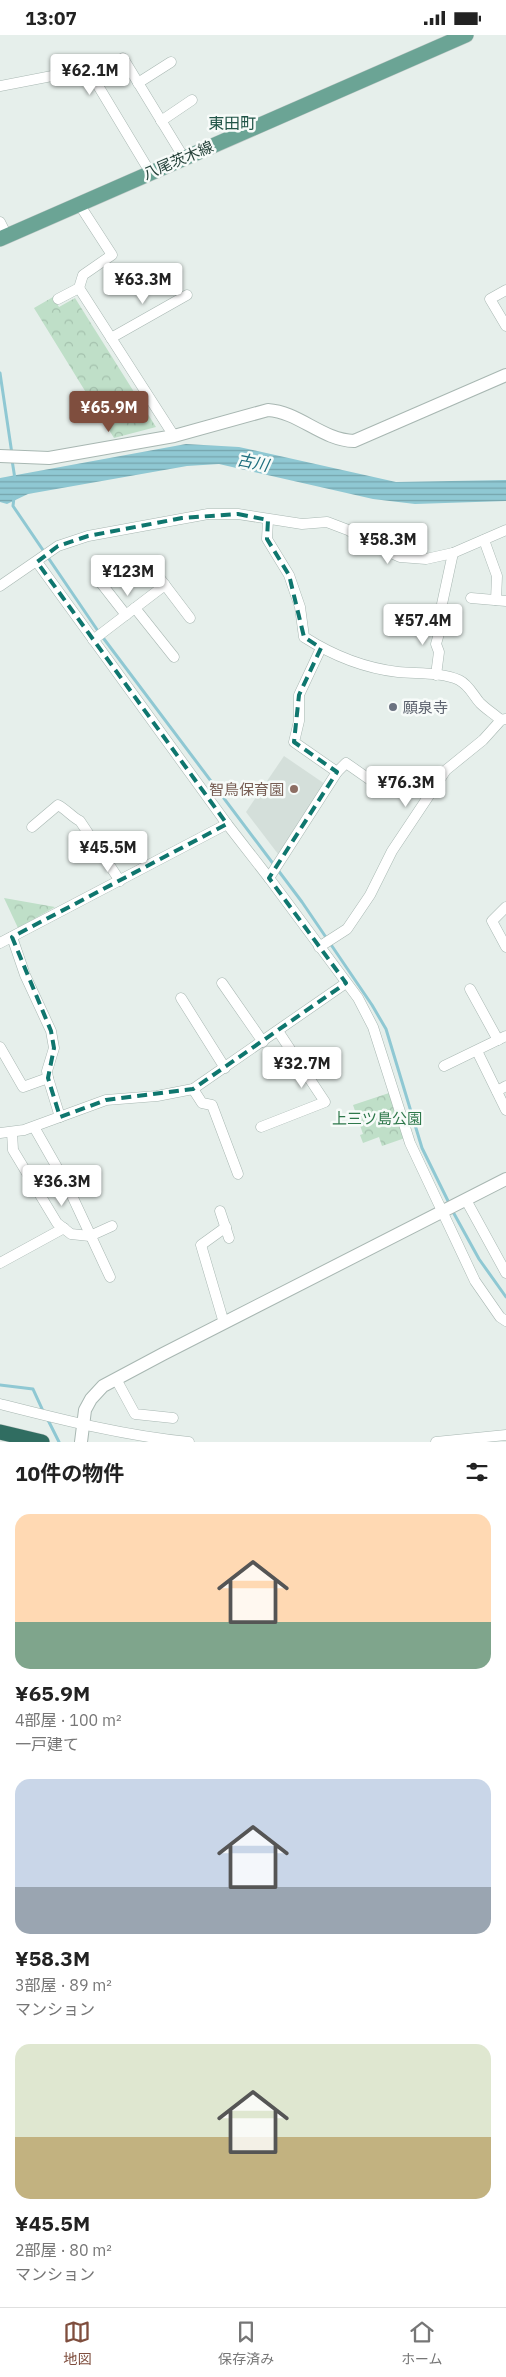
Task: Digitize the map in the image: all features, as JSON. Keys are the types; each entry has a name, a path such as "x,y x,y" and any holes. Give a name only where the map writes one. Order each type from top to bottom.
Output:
{"highway":[{"path":"0,1432 42,1442"}],"main road":[{"name":"八尾茨木線","path":"3,238 466,35"}],"street":[{"path":"123,59 184,158"},
{"path":"138,83 171,62"},
{"path":"0,86 88,69 150,172"},
{"path":"161,121 192,101"},
{"path":"58,299 79,288 83,275 112,255 79,204"},
{"path":"0,222 3,238"},
{"path":"79,288 174,436"},
{"path":"506,291 490,299 506,326"},
{"path":"111,338 187,295"},
{"path":"7,457 49,458 174,436 268,410 280,411 330,436 354,441 506,375"},
{"path":"0,586 58,546 88,536 208,514 238,514 302,524 327,522 348,530 369,543 400,557 426,559 453,553 506,530"},
{"path":"268,520 267,539 289,575 300,607 304,637 321,648 348,661 396,672 436,675 459,680 469,687 480,702 503,720 483,740 446,770 392,851 370,895 347,929 321,946"},
{"path":"471,598 501,601 497,576 484,539"},
{"path":"442,603 453,553"},
{"path":"40,560 227,824 271,875 346,983 358,997 373,1027 410,1143 453,1207 506,1273"},
{"path":"149,564 190,618"},
{"path":"102,583 126,615"},
{"path":"96,638 165,585"},
{"path":"135,608 174,657"},
{"path":"436,675 438,652 436,645 442,623"},
{"path":"321,648 299,695 299,721 294,742 336,772"},
{"path":"271,875 336,772 346,763 376,784"},
{"path":"32,827 58,805 66,809 71,817 80,821 120,881"},
{"path":"0,943 227,824"},
{"path":"506,907 492,921 506,947"},
{"path":"12,937 25,975 50,1031 54,1047 47,1071 60,1117"},
{"path":"222,983 263,1042"},
{"path":"0,1133 34,1127 106,1100 157,1096 193,1089 346,983"},
{"path":"444,1066 502,1038 470,989"},
{"path":"181,998 225,1068"},
{"path":"261,1127 325,1103 278,1031"},
{"path":"0,1047 23,1087 48,1078"},
{"path":"477,1051 501,1088 506,1110"},
{"path":"193,1089 202,1103 212,1105 238,1174"},
{"path":"34,1127 67,1185 110,1277"},
{"path":"12,1132 13,1150 57,1223 71,1233 90,1236 112,1226"},
{"path":"81,1442 85,1410 91,1399 103,1386 506,1179"},
{"path":"453,1207 475,1281 500,1317 506,1321"},
{"path":"220,1211 228,1233 201,1245 224,1323"},
{"path":"0,1263 64,1228"},
{"path":"116,1379 135,1414 173,1418"},
{"path":"0,1404 153,1440 189,1442"},
{"path":"436,1442 506,1435"}],"highlighted area":[{"path":"238,514 268,520 267,539 289,575 304,637 321,648 299,695 294,742 337,772 269,878 346,983 193,1089 106,1100 60,1117 48,1078 54,1048 51,1031 12,937 227,824 37,562 58,546 88,536 182,518"}],"shaded area":[{"path":"284,756 325,784 278,854 246,812"}],"green space":[{"path":"53,297 59,307 75,298 156,427 114,438 34,308"},
{"path":"4,898 55,907 18,928"},
{"name":"上三ツ島公園","path":"389,1093 405,1138 382,1146 379,1137 363,1143 360,1135 363,1134 353,1105"}],"water":[{"name":"古川","path":"186,444 239,447 396,482 506,480 506,501 415,504 373,499 219,464 187,466 28,494 7,504 0,502 0,478"}],"waterway":[{"path":"0,373 12,454"},
{"path":"12,460 15,479"},
{"path":"14,497 13,506 98,631 302,902 372,1005 386,1029 422,1148 450,1205"},
{"path":"452,1210 479,1259 506,1297"},
{"path":"0,1385 33,1389 44,1413"},
{"path":"47,1418 59,1442"}],"place":[{"name":"願泉寺","path":"393,707"},
{"name":"智鳥保育園","path":"294,789"}],"district":[{"name":"東田町","path":"232,123"}]}
